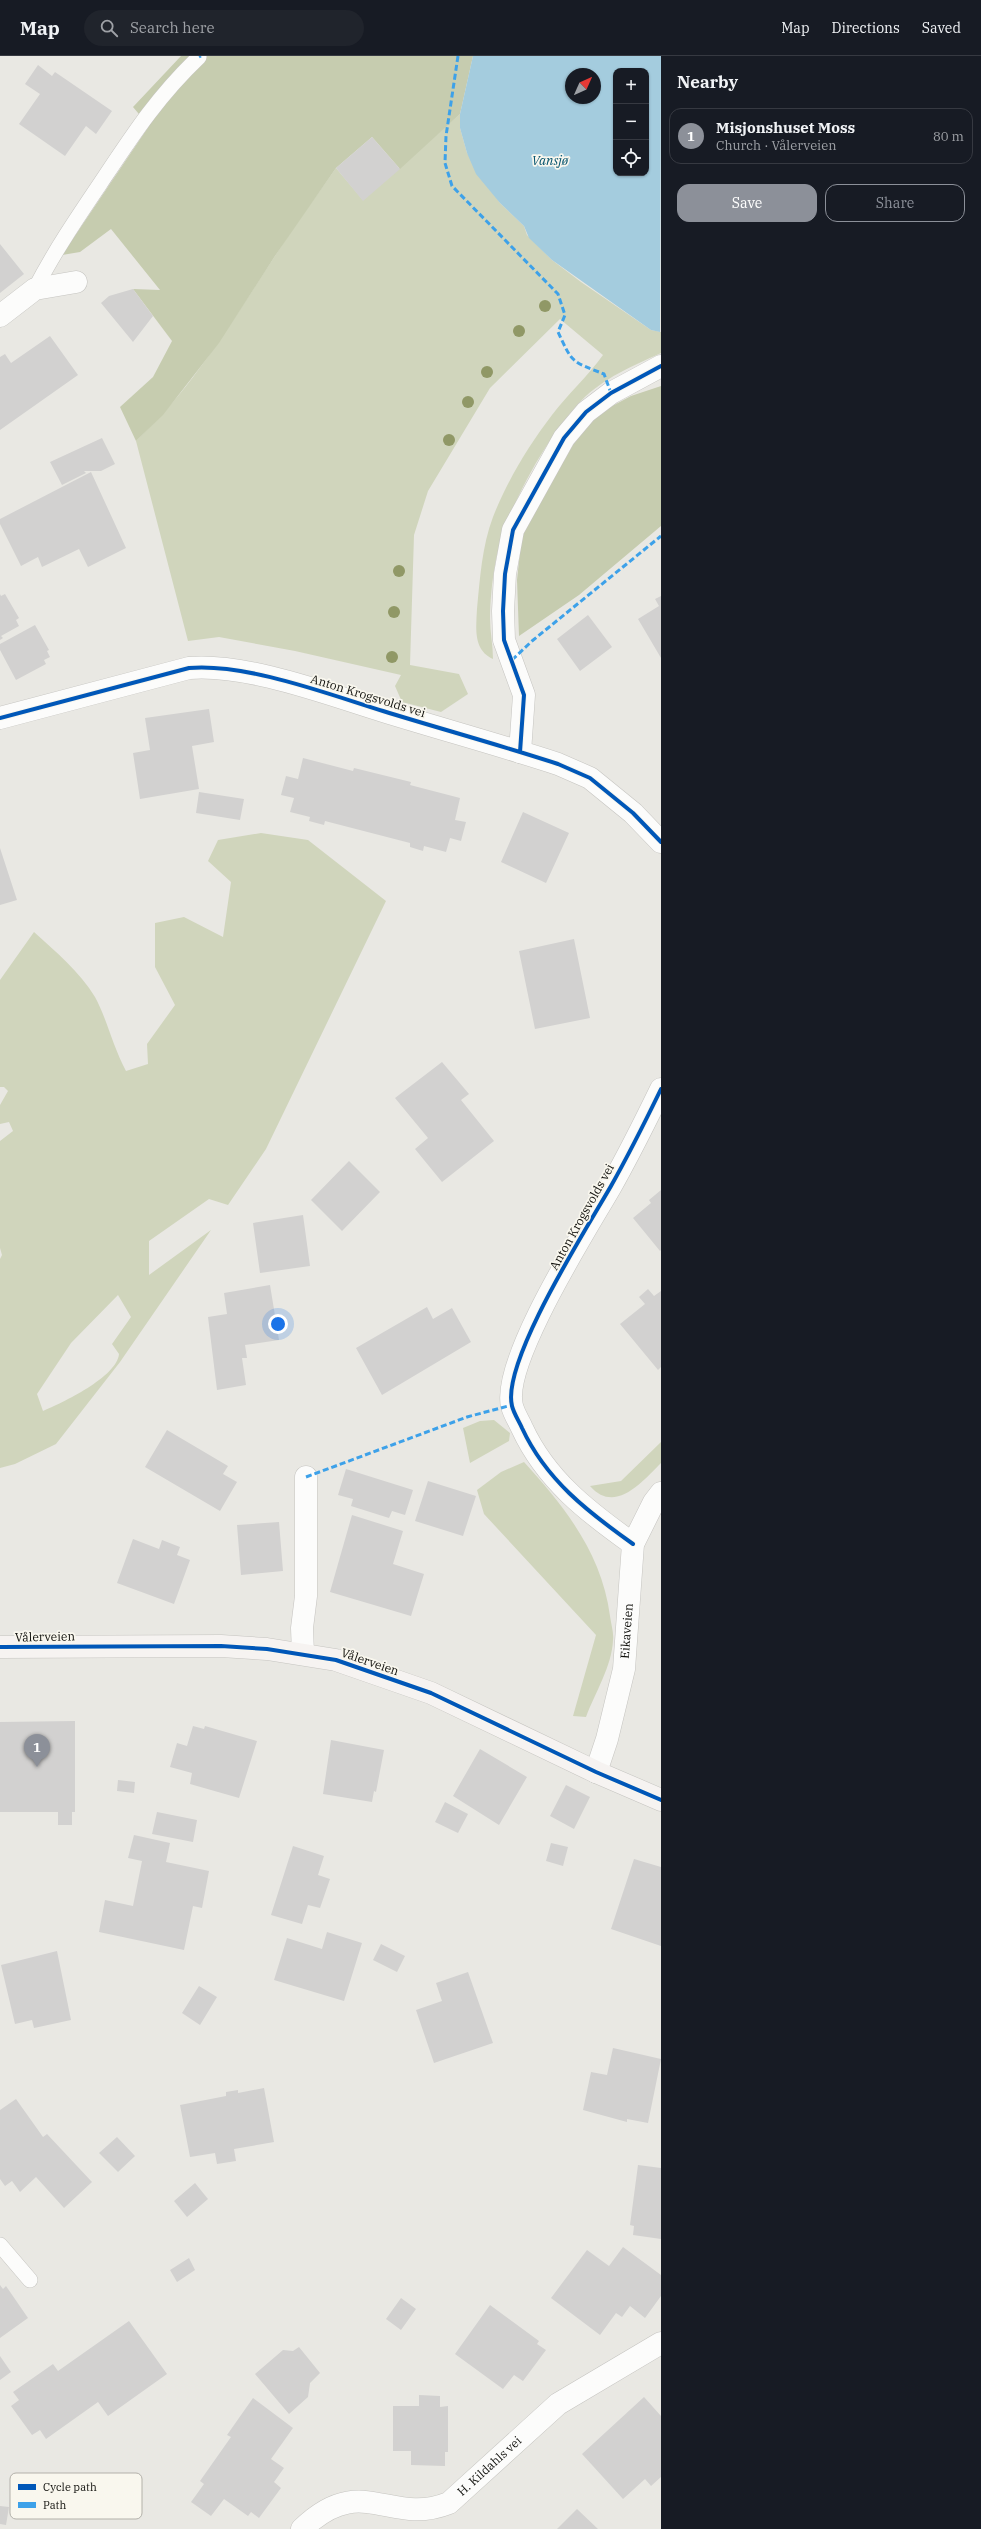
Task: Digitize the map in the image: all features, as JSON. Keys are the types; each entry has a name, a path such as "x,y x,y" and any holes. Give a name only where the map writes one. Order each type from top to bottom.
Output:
{"street":[{"path":"0,316 35,289 76,282"},
{"path":"520,752 524,695 504,640 502,611 505,574 513,530 564,438 586,412 611,392 661,366"},
{"name":"Anton Krogsvolds vei","path":"0,718 189,668 209,666 310,689 558,764 590,778 633,813 661,842"},
{"name":"Anton Krogsvolds vei","path":"633,1544 587,1511 555,1480 531,1446 512,1405 514,1378 523,1349 661,1089"},
{"path":"303,1654 302,1628 306,1596 306,1476"},
{"name":"Eikaveien","path":"596,1772 608,1739 624,1669 633,1544 654,1502 661,1493"},
{"name":"Vålerveien","path":"0,1647 221,1646 267,1649 336,1660 431,1693 596,1772 661,1800"},
{"name":"H. Kildahls vei","path":"302,2529 324,2510 348,2501 419,2510 434,2509 449,2503 558,2404 590,2382 661,2343"}],"lane":[{"path":"35,289 52,258 139,123 172,82 199,57"},
{"path":"0,2245 30,2280"}],"green space":[{"path":"181,56 473,56 460,114 400,169 372,137 336,168 275,256 219,343 163,415 136,441 120,407 153,377 172,341 133,289 160,290 111,229 80,252 62,255 149,126 133,107"},
{"path":"460,114 460,128 467,153 500,203 524,226 527,235 552,260 581,282 651,330 661,332 661,353 609,379 581,401 554,435 528,478 507,523 495,565 490,612 493,659 482,650 476,631 482,562 489,528 512,477 535,439 558,407 603,355 560,319 490,388 428,491 414,535 410,665 459,674 468,694 441,712 402,702 395,686 401,675 295,651 219,637 188,641 136,441 176,399 211,353 336,168 363,200"},
{"path":"661,386 661,526 579,595 519,636 517,580 522,533 588,419 631,396"},
{"path":"261,833 308,840 386,901 266,1149 228,1205 209,1199 149,1241 149,1275 211,1230 120,1362 56,1444 15,1464 0,1468 0,1259 2,1255 0,1248 0,1141 13,1131 9,1122 0,1124 0,1105 8,1091 4,1087 0,1087 0,980 34,932 67,962 95,997 126,1071 148,1064 147,1044 175,1005 155,967 155,923 184,917 223,937 231,882 208,861 218,840","holes":["118,1295 131,1317 112,1344 119,1354 116,1363 109,1371 99,1380 75,1396 43,1411 37,1394 71,1343"]},
{"path":"494,1420 510,1433 509,1441 470,1463 463,1428 480,1421"},
{"path":"661,1442 661,1463 637,1486 628,1492 619,1496 609,1497 599,1494 590,1486 621,1481"},
{"path":"524,1462 554,1496 579,1533 599,1572 606,1593 613,1634 612,1650 610,1660 586,1717 573,1716 596,1635 484,1514 477,1490 501,1472"}],"water":[{"name":"Vansjø","path":"473,56 661,56 660,332 651,330 552,260 529,238 524,226 500,203 476,174 467,153 460,128 460,114"}],"building":[{"path":"38,65 52,76 55,72 112,111 96,134 86,126 65,156 19,124 40,94 25,84"},
{"path":"372,137 400,169 363,201 336,168"},
{"path":"0,244 24,274 0,293"},
{"path":"133,289 153,316 133,342 101,303 109,296"},
{"path":"50,336 78,375 0,430 0,357 5,354 11,363"},
{"path":"102,438 115,464 101,471 84,471 86,473 62,485 50,462"},
{"path":"91,472 126,548 88,567 79,549 42,567 38,557 21,566 0,524 0,519"},
{"path":"0,594 1,596 5,594 19,618 16,620 19,626 1,636 3,638 0,640"},
{"path":"661,596 661,658 638,619 659,606 655,599"},
{"path":"588,615 612,647 580,671 557,639"},
{"path":"35,625 49,650 47,651 50,657 44,660 46,664 16,680 0,650 0,644"},
{"path":"209,709 214,742 192,746 199,789 140,799 133,753 150,750 145,718"},
{"path":"303,758 353,771 354,768 411,782 410,785 460,798 455,820 466,822 461,841 450,838 446,852 424,846 423,851 410,847 410,843 325,821 324,825 309,821 310,817 290,812 294,798 281,795 286,776 298,779"},
{"path":"199,792 244,799 240,820 196,813"},
{"path":"523,812 569,833 546,883 501,862"},
{"path":"0,848 17,900 0,905"},
{"path":"574,939 590,1018 535,1029 519,951"},
{"path":"442,1062 469,1094 461,1100 494,1141 442,1182 415,1149 428,1138 395,1098"},
{"path":"349,1161 380,1192 342,1231 311,1200"},
{"path":"661,1190 660,1251 633,1218 651,1203 649,1200"},
{"path":"303,1215 310,1266 260,1273 253,1223"},
{"path":"270,1285 279,1340 245,1345 247,1358 242,1358 246,1385 217,1390 208,1317 227,1314 224,1293"},
{"path":"648,1289 654,1296 661,1291 661,1367 658,1370 620,1324 645,1304 639,1297"},
{"path":"427,1307 433,1319 452,1308 471,1342 382,1395 356,1348"},
{"path":"167,1430 228,1466 223,1474 237,1482 220,1511 145,1467"},
{"path":"346,1469 413,1490 405,1515 392,1511 389,1518 351,1506 353,1499 338,1495"},
{"path":"428,1481 476,1496 463,1536 415,1521"},
{"path":"352,1515 403,1531 393,1564 424,1574 411,1616 330,1592"},
{"path":"279,1522 283,1571 241,1575 237,1525"},
{"path":"133,1539 159,1549 162,1540 180,1547 177,1555 190,1560 174,1604 117,1583"},
{"path":"75,1721 75,1812 72,1812 72,1825 58,1825 58,1812 0,1812 0,1722"},
{"path":"193,1726 204,1729 205,1726 257,1741 239,1798 190,1784 192,1773 170,1767 177,1743 187,1746"},
{"path":"331,1740 384,1750 376,1792 374,1791 372,1802 323,1794"},
{"path":"480,1749 527,1777 499,1825 453,1796"},
{"path":"118,1780 135,1782 134,1793 117,1791"},
{"path":"566,1785 590,1797 574,1829 550,1816"},
{"path":"445,1802 468,1814 458,1833 435,1822"},
{"path":"157,1812 197,1820 193,1842 152,1834"},
{"path":"134,1835 170,1843 166,1862 209,1871 202,1908 193,1906 184,1950 99,1932 105,1900 133,1906 142,1861 128,1858"},
{"path":"551,1843 568,1847 563,1866 546,1861"},
{"path":"293,1846 324,1856 318,1875 330,1879 320,1908 308,1905 302,1924 271,1915"},
{"path":"634,1859 661,1867 661,1946 611,1929"},
{"path":"327,1932 362,1943 344,2001 274,1980 287,1938 322,1949"},
{"path":"381,1944 405,1956 397,1972 373,1960"},
{"path":"57,1951 71,2020 34,2028 32,2020 15,2024 1,1965"},
{"path":"468,1972 493,2043 434,2063 416,2010 442,2001 436,1983"},
{"path":"199,1986 217,1997 200,2025 182,2013"},
{"path":"613,2048 661,2059 648,2123 627,2119 627,2122 583,2110 591,2072 607,2075"},
{"path":"264,2088 274,2142 234,2149 236,2161 217,2164 215,2153 190,2157 180,2105 226,2096 226,2092 238,2090 238,2093"},
{"path":"16,2099 43,2137 47,2134 92,2182 64,2208 36,2177 20,2192 12,2181 5,2186 0,2179 0,2110"},
{"path":"117,2137 135,2156 118,2172 99,2153"},
{"path":"638,2165 661,2168 661,2239 633,2235 634,2226 630,2225"},
{"path":"195,2183 208,2199 187,2217 174,2201"},
{"path":"623,2247 661,2275 661,2296 645,2318 630,2306 622,2317 616,2313 600,2335 551,2298 587,2250 609,2266"},
{"path":"189,2258 195,2270 177,2282 170,2270"},
{"path":"0,2285 3,2289 6,2286 28,2318 0,2338"},
{"path":"401,2298 416,2309 401,2330 386,2319"},
{"path":"490,2305 539,2341 537,2344 546,2350 523,2381 514,2375 503,2389 455,2354"},
{"path":"129,2321 167,2374 108,2416 98,2402 46,2439 40,2430 32,2435 11,2406 19,2400 13,2392 53,2364 58,2371"},
{"path":"299,2347 320,2373 310,2383 308,2397 289,2414 255,2374 283,2350 293,2351"},
{"path":"0,2356 11,2372 0,2380"},
{"path":"419,2395 440,2396 440,2407 448,2406 448,2452 445,2452 445,2466 411,2465 411,2451 393,2451 393,2406 419,2406"},
{"path":"644,2397 661,2416 661,2477 651,2486 645,2479 623,2499 582,2454"},
{"path":"253,2398 293,2428 271,2459 284,2468 274,2482 281,2488 259,2518 251,2512 248,2516 224,2499 211,2516 191,2502 204,2484 200,2481 231,2437 227,2435"},
{"path":"0,2506 9,2507 6,2525 0,2524"},
{"path":"577,2509 598,2529 557,2529"}],"marked path":[{"path":"458,56 446,136 445,163 452,186 558,294 565,315 558,332 570,356 579,363 604,374 611,393"},
{"path":"512,660 532,641 661,536"},
{"path":"306,1477 467,1417 512,1405"}],"cycle path":[{"path":"520,752 524,695 504,640 503,611 505,574 513,530 564,438 586,412 611,393 661,366"},
{"path":"0,718 189,668 236,670 287,681 558,764 590,778 633,813 661,842"},
{"path":"633,1544 584,1507 543,1464 532,1447 514,1412 512,1406 512,1386 519,1359 548,1295 618,1174 661,1089"},
{"path":"0,1647 221,1646 267,1649 336,1660 431,1693 596,1772 661,1800"}],"place":[{"name":"Misjonshuset Moss","path":"37,1767"}]}
